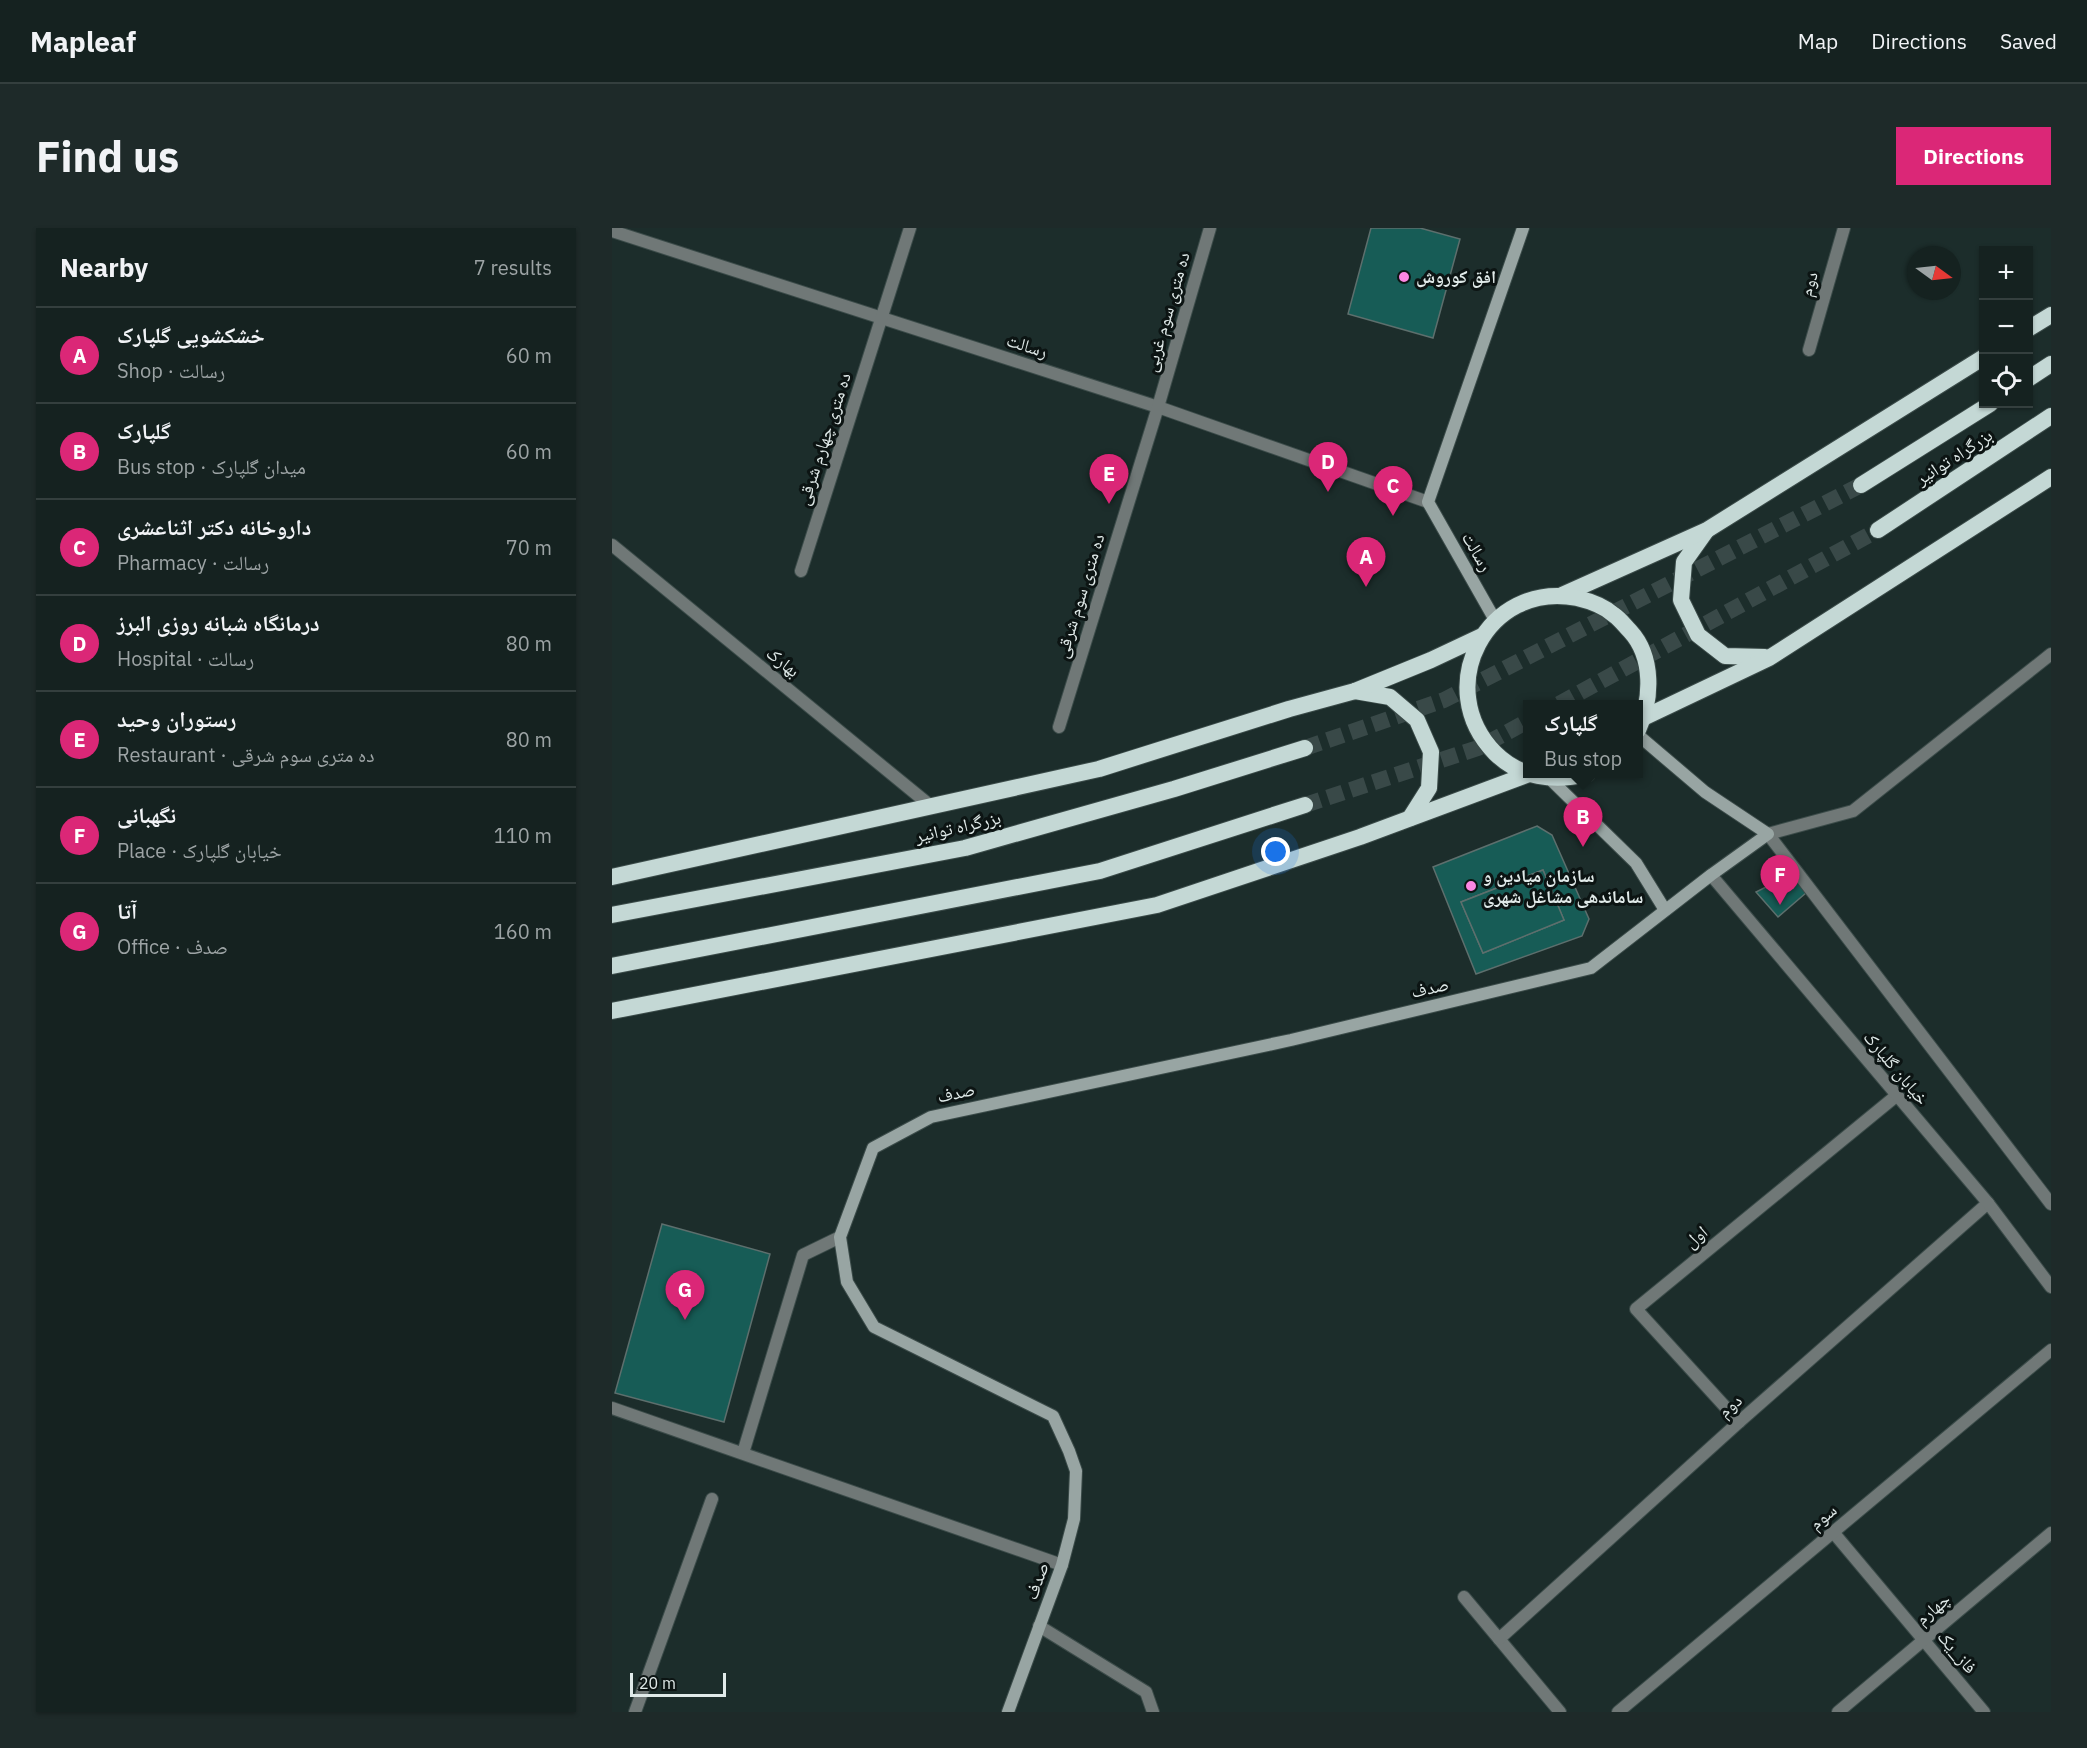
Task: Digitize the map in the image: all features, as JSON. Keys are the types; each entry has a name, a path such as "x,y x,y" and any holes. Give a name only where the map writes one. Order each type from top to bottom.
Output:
{"highway":[{"path":"2033,326 2051,315"},
{"path":"1562,595 1707,530 1979,360"},
{"path":"2033,376 2051,364"},
{"name":"بزرگراه توانیر","path":"1861,485 1984,408"},
{"name":"بزرگراه توانیر","path":"1878,530 2051,416"},
{"path":"1643,722 1769,658 2051,477"},
{"path":"1707,530 1684,562 1681,600 1698,636 1725,656 1769,658"},
{"path":"1523,771 1504,762 1484,741 1471,717 1466,689 1470,661 1482,636 1495,620 1515,606 1538,597 1562,595 1589,601 1614,614 1633,635 1645,661 1649,688 1643,714"},
{"path":"612,877 1099,769 1289,709 1355,691 1482,636"},
{"path":"1355,691 1389,698 1418,720 1431,752 1430,776 1429,788 1410,818"},
{"name":"بزرگراه توانیر","path":"612,915 965,848 1174,789 1305,748"},
{"path":"612,1011 1157,905 1360,837 1523,776"},
{"path":"1549,778 1570,778"},
{"path":"612,966 1100,871 1305,806"}],"main road":[{"path":"1428,502 1522,228"},
{"name":"رسالت","path":"1428,502 1495,620"},
{"path":"1643,739 1705,792 1768,834"},
{"path":"1549,778 1636,863 1665,910"},
{"name":"صدف","path":"1008,1712 1062,1565 1074,1519 1076,1471 1053,1416 874,1327 847,1282 840,1238 873,1148 931,1117 1291,1040 1591,969 1665,910 1768,834"}],"street":[{"name":"ده متری چهارم شرقی","path":"801,571 910,228"},
{"name":"ده متری سوم غربی","path":"1158,407 1210,228"},
{"name":"دوم","path":"1809,350 1844,228"},
{"name":"رسالت","path":"612,230 1158,407 1428,502"},
{"name":"ده متری سوم شرقی","path":"1059,727 1158,407"},
{"name":"بهارک","path":"612,545 932,807"},
{"path":"2051,654 1853,811 1768,834 2051,1204"},
{"name":"خیابان گلپارک","path":"1711,875 1988,1203 2051,1287"},
{"name":"اول","path":"1739,1422 1636,1309 1896,1096"},
{"name":"دوم","path":"1499,1639 1739,1422 1988,1203"},
{"path":"744,1453 803,1255 840,1238"},
{"name":"سوم","path":"1617,1712 2051,1350"},
{"path":"612,1408 1062,1565"},
{"path":"635,1712 712,1499"},
{"name":"فاز_یک","path":"1833,1532 1984,1712"},
{"name":"چهارم","path":"1838,1712 2051,1533"},
{"path":"1464,1597 1560,1712"},
{"path":"1039,1626 1146,1692 1152,1712"}],"building":[{"name":"افق کوروش","path":"1371,228 1420,228 1460,239 1433,338 1348,314"},
{"name":"سازمان میادین و ساماندهی مشاغل شهری","path":"1537,826 1552,835 1589,919 1582,936 1476,974 1433,867","holes":["1543,870 1564,920 1483,953 1461,902"]},
{"path":"1543,870 1564,920 1483,953 1461,902"},
{"path":"1792,874 1806,893 1778,917 1756,892"},
{"path":"662,1224 770,1254 724,1422 615,1393"}],"tunnel":[{"path":"1305,748 1444,700 1861,485"},
{"path":"1566,700 1878,530"},
{"path":"1305,805 1478,748 1523,724"}],"place":[{"name":"افق کوروش","path":"1404,277"},
{"name":"درمانگاه شبانه روزی البرز","path":"1328,492"},
{"name":"رستوران وحید","path":"1109,504"},
{"name":"داروخانه دکتر اثناعشری","path":"1393,516"},
{"name":"خشکشویی گلپارک","path":"1366,587"},
{"name":"گلپارک","path":"1583,847"},
{"name":"سازمان میادین و ساماندهی مشاغل شهری","path":"1471,886"},
{"name":"نگهبانی","path":"1780,905"},
{"name":"آتا","path":"685,1320"}]}
